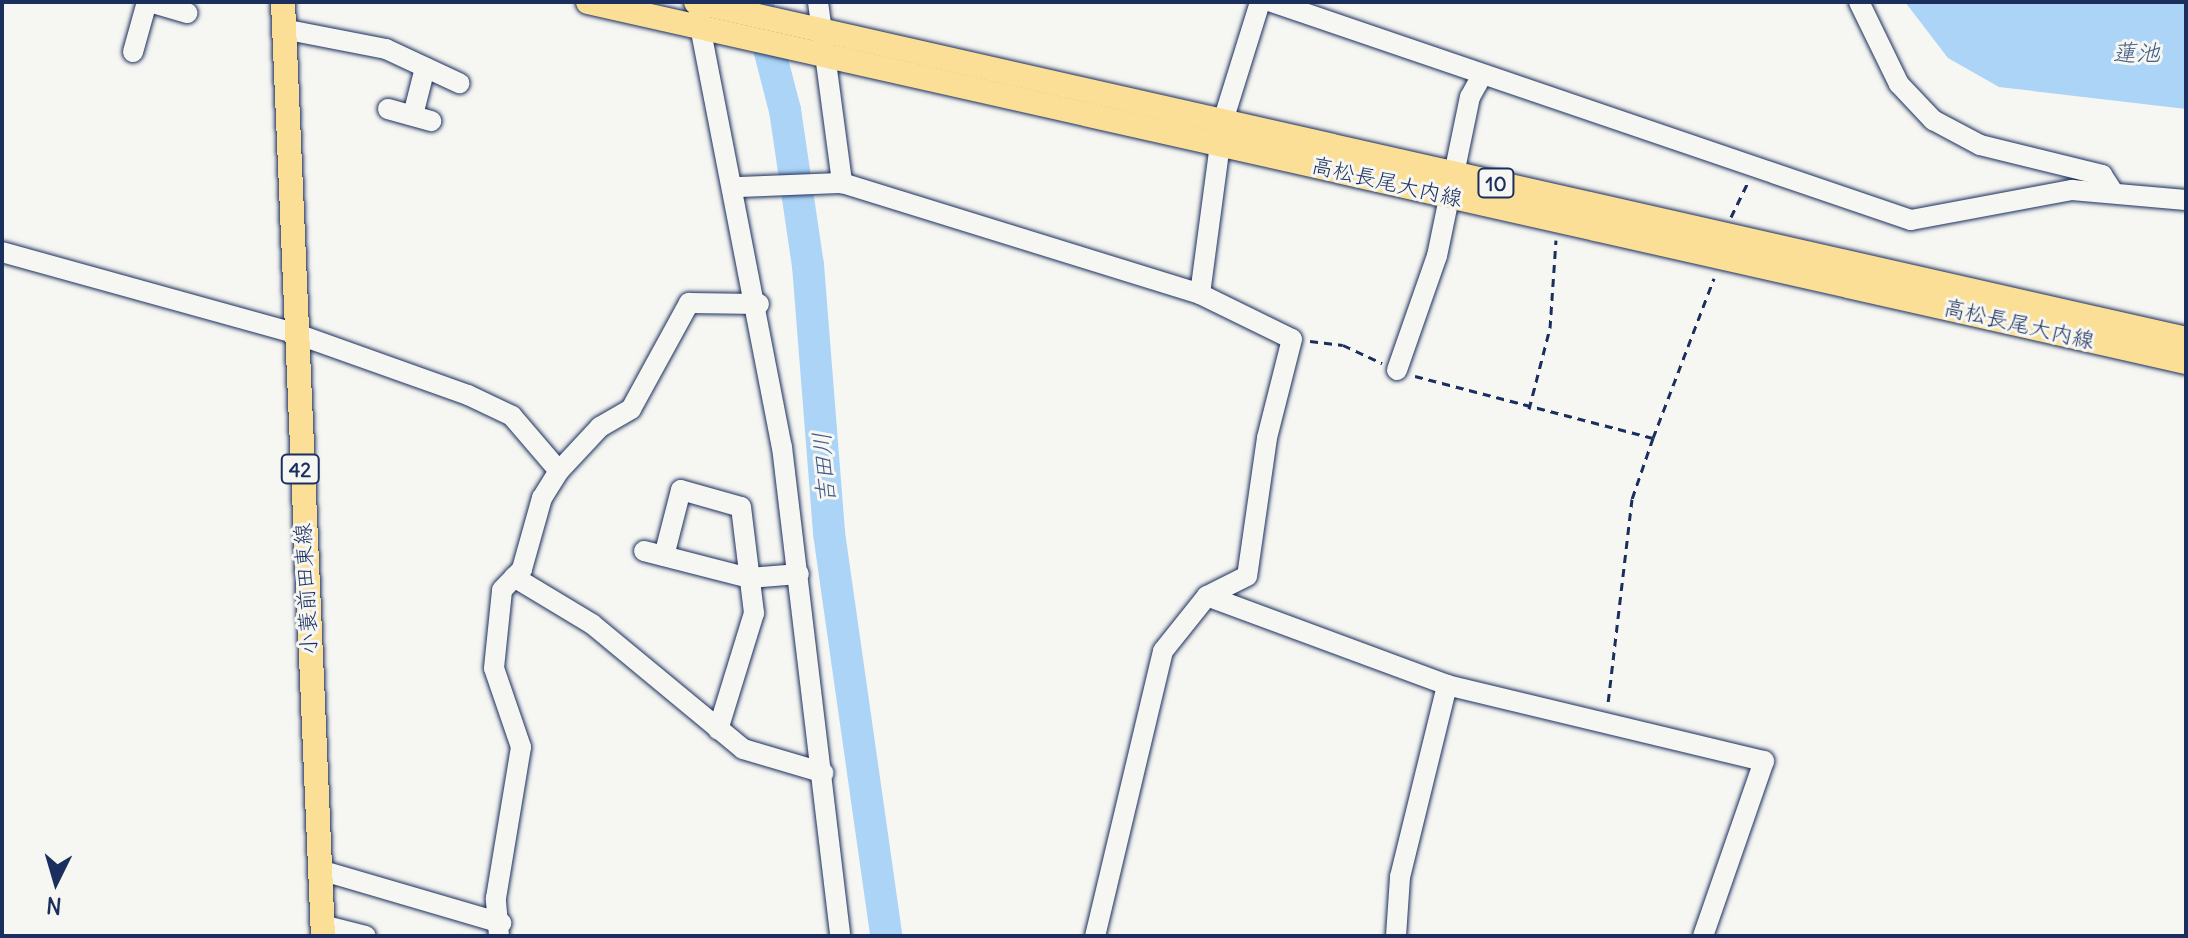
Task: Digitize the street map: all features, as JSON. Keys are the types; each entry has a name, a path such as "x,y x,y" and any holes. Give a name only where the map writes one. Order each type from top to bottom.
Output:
{"main road":[{"name":"小蓑前田東線","path":"283,2 294,333 323,931"},
{"name":"高松長尾大内線","path":"588,2 703,13 1453,185 2186,339"},
{"name":"高松長尾大内線","path":"1453,185 2186,362"}],"street":[{"path":"133,52 148,2 187,13"},
{"path":"818,2 816,41 842,183"},
{"path":"1200,294 1222,133 1260,2"},
{"path":"1272,2 1753,169 1911,220 1954,216 2019,196 2113,192 2186,200"},
{"path":"1859,2 1899,84 1933,120 1980,145 2102,175 2113,192"},
{"path":"703,13 759,304 799,574 824,773 840,936"},
{"path":"283,29 386,49 459,83"},
{"path":"388,109 422,118 425,68"},
{"path":"1397,370 1453,185 1470,97 1482,75"},
{"path":"737,187 814,179 842,183 1200,294 1292,339 1267,438 1247,576 1207,596 1163,651 1095,936"},
{"path":"2,252 294,333 512,416 559,471"},
{"path":"320,870 500,929 496,898 521,730 494,668 494,619 559,471 600,427 631,409 689,303 759,304"},
{"path":"718,730 754,613 749,578 741,507 681,490 654,553 749,578 799,574"},
{"path":"514,577 592,624 743,749 824,773"},
{"path":"1207,596 1447,685 1603,727 1764,761 1703,936"},
{"path":"1396,936 1400,877 1447,685"},
{"path":"323,931 366,936"}],"path":[{"path":"1728,224 1753,169"},
{"path":"1556,233 1550,328 1529,409 1653,438"},
{"path":"1603,727 1620,644 1632,499 1716,270"}],"water":[{"name":"蓮池","path":"1905,2 2186,2 2186,109 1999,87 1948,58"}],"waterway":[{"name":"吉田川","path":"757,2 785,110 808,265 829,533 886,936"}]}
